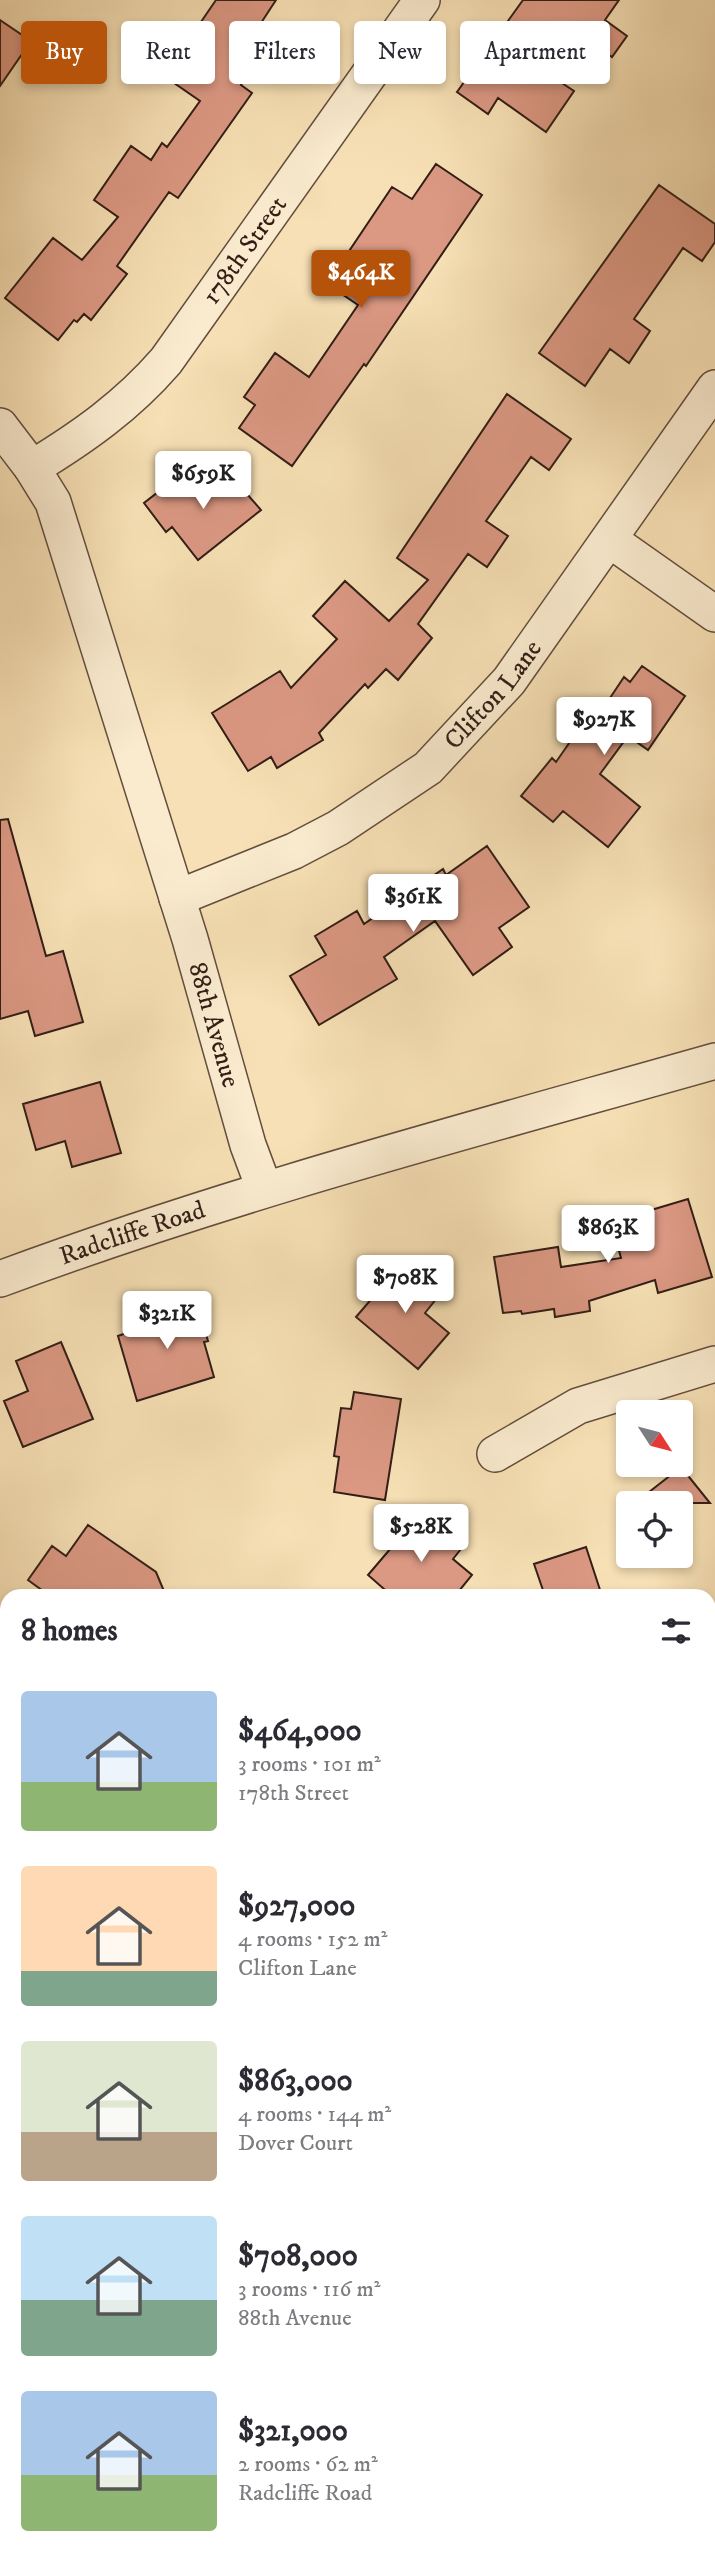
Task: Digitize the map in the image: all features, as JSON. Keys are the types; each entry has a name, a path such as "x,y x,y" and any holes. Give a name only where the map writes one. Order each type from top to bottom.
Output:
{"street":[{"name":"178th Street","path":"32,468 76,441 128,403 166,361 422,0"},
{"name":"Clifton Lane","path":"177,898 294,850 338,828 428,768 509,681 715,388"},
{"name":"88th Avenue","path":"0,426 32,468 53,502 177,898 248,1145 264,1188"},
{"path":"610,540 715,614"},
{"path":"264,1188 715,1061"},
{"name":"Radcliffe Road","path":"0,1279 264,1188"},
{"path":"495,1454 578,1406 715,1364"}],"building":[{"path":"216,0 276,0 262,21 229,21 229,84 242,84 252,93 178,198 169,192 117,266 127,274 91,320 84,314 77,322 74,320 58,340 5,298 53,238 82,260 118,217 94,200 131,146 151,160 162,143 167,147 200,101 176,84 215,84 215,21 202,21"},
{"path":"523,0 619,0 606,21 508,21"},
{"path":"0,20 21,34 21,56 0,86"},
{"path":"610,24 627,36 612,57 610,56"},
{"path":"463,84 564,84 574,91 546,132 498,98 488,114 457,92"},
{"path":"436,164 482,195 366,366 364,364 292,466 239,428 255,405 244,397 275,353 309,377 358,305 327,284 392,187 412,199"},
{"path":"659,185 715,224 715,242 702,261 683,248 634,319 650,331 629,363 610,349 585,386 539,353"},
{"path":"507,394 571,439 549,470 531,457 486,521 508,536 487,567 468,554 418,624 432,638 398,680 386,669 368,688 365,684 319,733 323,740 277,768 271,757 248,771 212,713 280,671 291,688 337,639 313,616 345,581 389,621 428,580 397,558"},
{"path":"224,468 261,510 198,560 172,527 166,532 144,503 180,475 194,492"},
{"path":"642,666 685,696 648,750 628,736 600,774 640,807 608,847 563,811 553,822 521,796 552,758 556,762 599,700 606,704 624,677 630,682"},
{"path":"8,819 46,956 63,951 83,1022 35,1036 28,1011 0,1019 0,820"},
{"path":"487,846 529,907 499,928 512,947 473,975 435,921 384,957 397,979 319,1025 290,976 326,955 315,936 357,911 364,924 443,869 446,875"},
{"path":"100,1082 121,1153 72,1167 65,1141 36,1150 23,1104"},
{"path":"688,1199 712,1277 658,1293 655,1280 589,1301 590,1311 555,1317 554,1309 522,1314 521,1311 503,1313 494,1257 558,1247 561,1267 621,1258 611,1222"},
{"path":"404,1261 441,1293 425,1313 449,1333 418,1369 356,1317"},
{"path":"195,1298 208,1341 204,1342 214,1377 137,1401 118,1336 144,1327 140,1315"},
{"path":"61,1342 93,1419 23,1447 4,1401 28,1391 16,1361"},
{"path":"354,1392 401,1399 385,1500 334,1492 339,1457 334,1456 341,1408 351,1409"},
{"path":"689,1477 710,1503 693,1503 693,1491 650,1491 667,1478"},
{"path":"420,1514 461,1549 453,1559 472,1575 461,1589 384,1589 368,1575"},
{"path":"88,1525 156,1572 163,1589 40,1589 28,1580 52,1546 66,1556"},
{"path":"586,1547 600,1589 543,1589 534,1564"}]}
